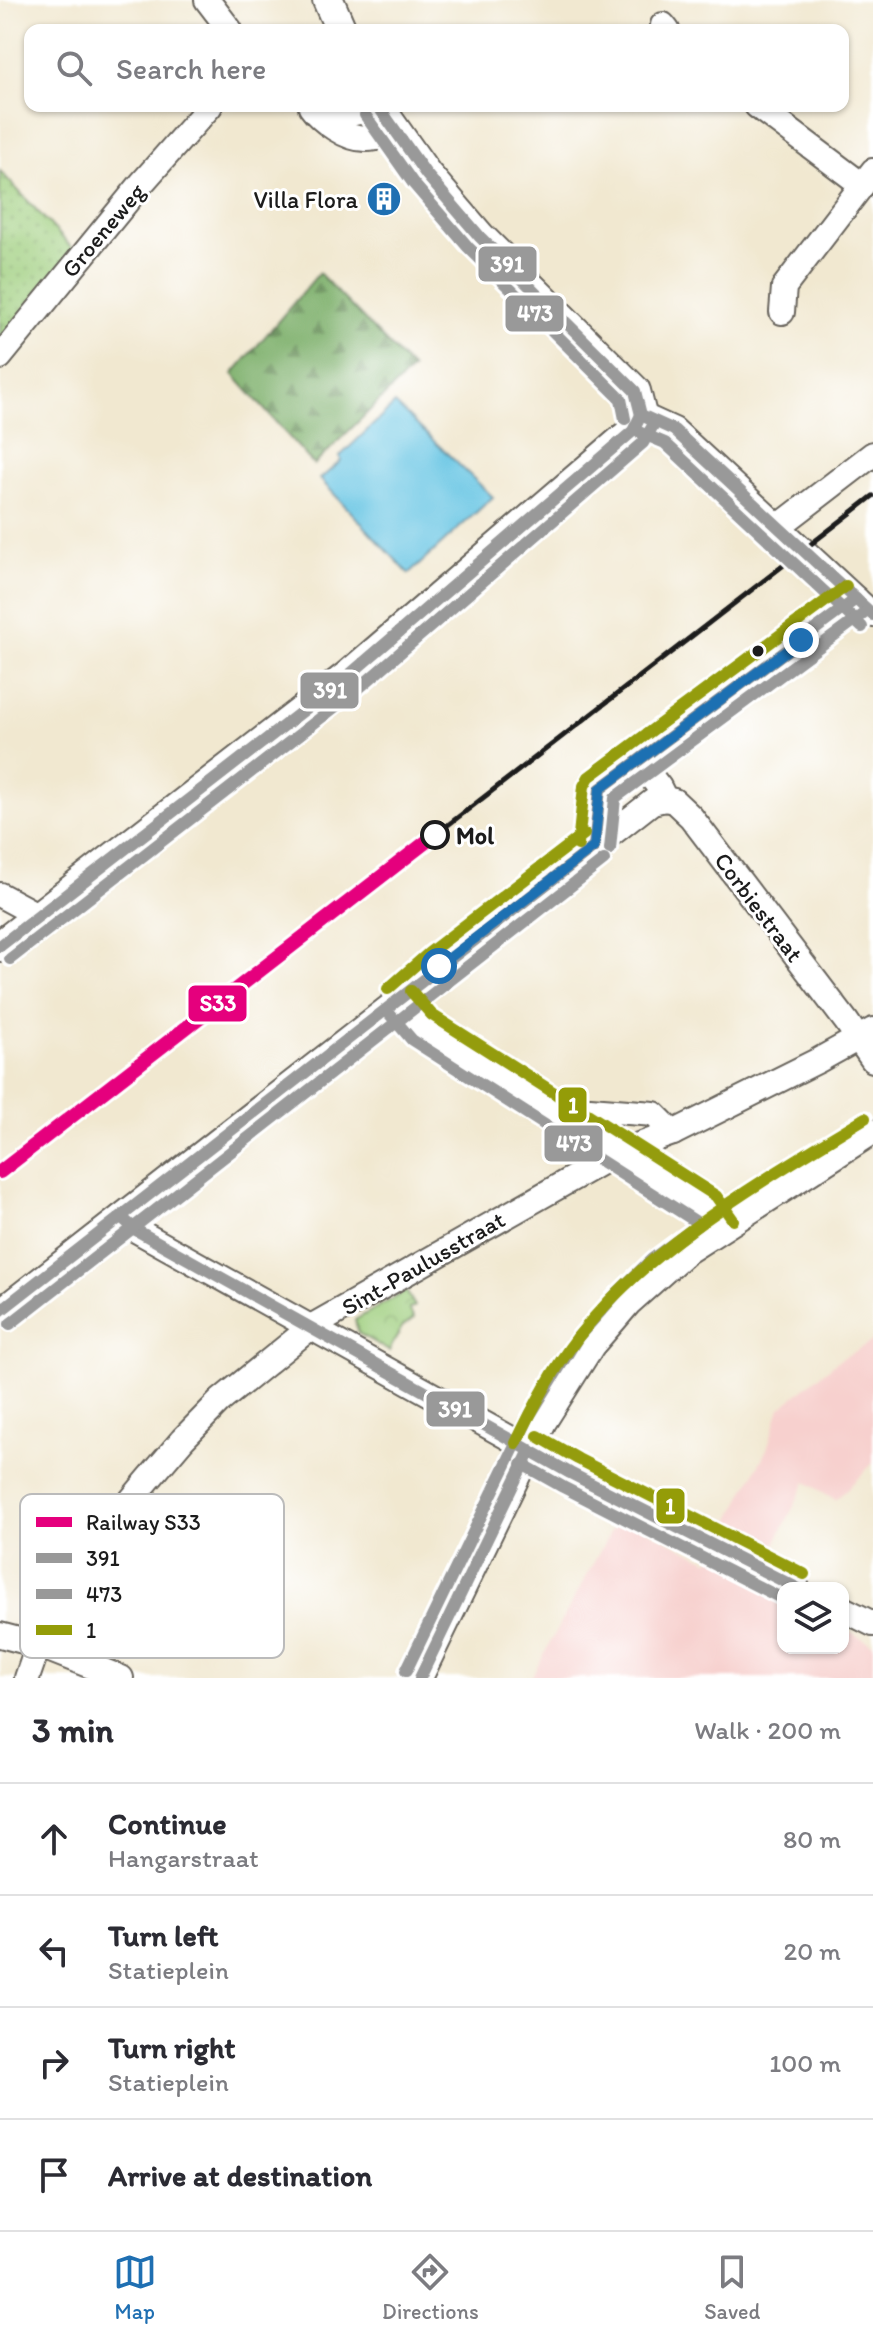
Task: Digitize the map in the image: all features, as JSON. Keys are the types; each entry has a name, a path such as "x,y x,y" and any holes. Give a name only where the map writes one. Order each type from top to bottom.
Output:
{"main road":[{"path":"328,0 338,24"},
{"path":"0,946 380,649 633,431 641,415 635,391 480,237 426,174 381,112"}],"street":[{"path":"207,0 225,24"},
{"name":"Groeneweg","path":"0,357 141,184 205,112"},
{"path":"315,112 335,128 363,140 397,134"},
{"path":"326,112 334,115 360,112"},
{"path":"766,112 868,178 784,287 782,312"},
{"path":"594,847 600,789 864,607 674,430 641,415"},
{"path":"778,527 873,454"},
{"name":"Corbiestraat","path":"639,761 665,799 674,801 691,817 866,1034 873,1060"},
{"path":"0,1311 652,802 665,799"},
{"path":"0,895 39,916"},
{"path":"399,1001 421,1027 707,1209 720,1229"},
{"name":"Sint-Paulusstraat","path":"137,1494 220,1401 311,1327 619,1152 673,1133 866,1034"},
{"path":"560,1117 572,1110 590,1109 654,1114 673,1133"},
{"path":"420,1678 548,1415 592,1346 663,1270 720,1229 873,1132"},
{"path":"121,1217 136,1230 570,1473 785,1582"},
{"path":"849,1612 873,1624"},
{"path":"0,1635 20,1640"},
{"name":"Sint-Paulusstraat","path":"27,1678 34,1658"},
{"path":"71,1658 121,1678"}],"shaded area":[{"path":"873,1341 873,1463 836,1500 806,1482 753,1583 777,1595 777,1654 849,1654 849,1631 873,1644 873,1678 531,1678 619,1516 709,1561 767,1449 780,1408 839,1360"}],"green space":[{"path":"0,171 74,250 0,343"},
{"path":"319,273 412,369 314,465 233,374"},
{"path":"406,1291 415,1306 409,1309 414,1318 402,1327 389,1351 358,1333 355,1320"}],"water":[{"path":"395,404 493,497 409,574 320,479"}],"railway":[{"path":"435,835 873,496"}],"rail line":[{"name":"S33","path":"0,1172 435,835"}],"transit line":[{"name":"391","path":"382,112 426,174 480,237 635,391 641,415"},
{"name":"473","path":"365,115 413,183 468,247 621,399 625,419"},
{"name":"391","path":"641,415 674,430 873,615"},
{"name":"391","path":"0,946 348,676 633,431 641,415"},
{"name":"473","path":"10,959 358,689 643,443 655,422"},
{"name":"473","path":"634,430 665,443 862,627"},
{"name":"1","path":"578,845 584,786 589,777 846,586"},
{"name":"391","path":"594,847 600,789 856,599"},
{"name":"473","path":"610,849 615,798 866,612"},
{"name":"1","path":"388,989 429,953 584,834"},
{"name":"391","path":"0,1311 594,847"},
{"name":"473","path":"10,1324 604,860"},
{"name":"1","path":"411,991 432,1015 716,1196 733,1220"},
{"name":"473","path":"387,1011 412,1040 698,1225 652,1259 578,1337 530,1415 406,1671"},
{"name":"1","path":"516,1443 544,1388 569,1349 607,1303 639,1272 711,1216 865,1118"},
{"name":"391","path":"121,1217 136,1230 570,1473 785,1582"},
{"name":"1","path":"538,1436 804,1574"},
{"name":"391","path":"420,1678 530,1450"},
{"name":"473","path":"522,1464 777,1596"}],"place":[{"name":"Villa Flora","path":"384,199"},
{"name":"Mol","path":"435,835"}],"route":[{"path":"439,966 594,847 600,789 801,640"}]}
